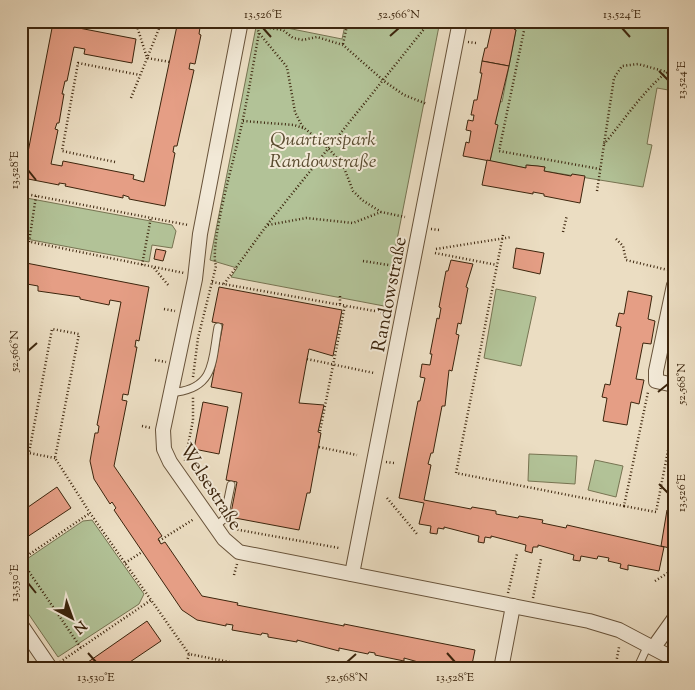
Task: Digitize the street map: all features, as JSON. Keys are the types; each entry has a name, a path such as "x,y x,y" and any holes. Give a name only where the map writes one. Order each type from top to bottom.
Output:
{"street":[{"name":"Welsestraße","path":"241,21 201,228 195,279 162,433 164,449 170,462 219,522 230,546 239,552 589,620 619,630 674,659"},
{"name":"Randowstraße","path":"352,574 460,21"},
{"path":"674,284 658,362 656,381 674,385"},
{"path":"502,669 509,605"},
{"path":"651,646 674,619"},
{"path":"21,625 50,668"}],"lane":[{"path":"178,392 193,389 202,384 208,376 218,327"},
{"path":"219,522 231,484"},
{"path":"637,669 651,646"}],"path":[{"path":"128,21 136,23 147,58"},
{"path":"131,98 162,21"},
{"path":"343,45 348,21"},
{"path":"418,21 442,26"},
{"path":"526,21 499,151 600,169"},
{"path":"224,284 267,225 428,24"},
{"path":"405,218 381,212 362,200 353,191 343,165 329,149 305,129 294,112 287,67 259,34 257,27 283,30 293,38 303,40 317,37 343,45 384,81 404,95 427,104"},
{"path":"187,468 185,460 194,420 193,370 198,338 216,266 213,257 216,238 243,121 259,34"},
{"path":"147,58 170,62"},
{"path":"115,162 62,151 78,63 140,75"},
{"path":"597,191 610,92 614,78 622,66 638,64 674,74"},
{"path":"603,145 666,71 674,69"},
{"path":"243,121 294,125 305,129"},
{"path":"21,193 201,228"},
{"path":"29,242 36,196"},
{"path":"267,225 306,218 353,223 381,212"},
{"path":"563,232 567,215"},
{"path":"142,265 151,217"},
{"path":"503,235 456,473 656,512 674,420"},
{"path":"497,265 435,251 512,237"},
{"path":"616,239 623,246 626,260 674,271"},
{"path":"21,240 190,274 195,279"},
{"path":"363,260 395,266"},
{"path":"153,267 169,286"},
{"path":"212,282 386,313"},
{"path":"340,296 340,304"},
{"path":"320,431 345,305"},
{"path":"56,458 29,453 52,329 79,334 56,458 90,513 189,654 265,669"},
{"path":"307,359 374,374"},
{"path":"624,506 648,393 656,381"},
{"path":"318,447 357,455"},
{"path":"387,498 417,534"},
{"path":"81,648 21,560 90,513"},
{"path":"160,541 193,519"},
{"path":"219,522 231,528 339,548"},
{"path":"125,563 142,552"},
{"path":"509,605 517,554"},
{"path":"531,609 541,559"},
{"path":"656,582 674,569"},
{"path":"50,668 150,600"},
{"path":"614,669 619,647"},
{"path":"185,669 189,654"},
{"path":"579,666 591,669"}],"green space":[{"name":"Quartierspark Randowstraße","path":"346,21 440,21 384,306 231,277 237,268 210,260 257,22 342,39"},
{"path":"515,21 674,21 674,91 657,88 647,144 652,145 643,187 544,171 545,167 527,165 526,168 490,161 497,125 495,124 500,101 502,102 516,30 514,29"},
{"path":"21,197 172,225 176,231 172,248 152,245 149,262 21,238"},
{"path":"496,289 536,297 521,366 484,358"},
{"path":"529,454 577,456 575,484 528,481"},
{"path":"595,460 623,466 616,497 588,490"},
{"path":"92,520 144,594 139,604 58,657 21,603 21,563 83,521"}],"building":[{"path":"178,21 201,21 199,34 201,35 195,64 190,63 189,69 194,70 177,146 174,146 173,152 175,153 165,206 129,199 129,197 123,195 123,198 65,186 66,184 59,183 59,185 23,178 53,23 136,39 132,63 84,54 85,49 74,47 67,81 65,81 62,94 64,94 59,123 57,123 55,129 58,130 51,164 62,166 63,161 134,175 133,179 144,182"},
{"path":"493,21 515,21 514,29 516,30 509,66 482,61"},
{"path":"482,61 509,66 495,124 498,125 490,161 463,156 466,142 469,143 471,131 466,130 468,120 473,121 474,115 471,115 474,100 477,100 482,73 480,73"},
{"path":"487,160 526,168 526,165 545,167 544,171 571,176 572,174 585,176 580,203 544,196 544,194 533,192 533,194 482,185"},
{"path":"516,248 544,253 540,274 513,268"},
{"path":"156,249 166,251 163,261 154,259"},
{"path":"451,260 473,264 466,287 468,288 461,324 458,323 456,334 459,335 452,371 449,370 445,406 442,406 433,453 431,453 428,464 431,465 424,500 471,509 472,507 496,511 496,514 518,518 519,516 543,520 542,523 566,528 567,525 664,547 659,571 628,565 628,570 620,568 621,564 608,561 609,558 598,556 597,559 581,556 580,561 573,560 574,555 538,545 538,547 533,547 532,553 525,551 526,545 491,536 491,538 485,537 484,543 478,542 479,536 444,527 444,529 438,528 437,534 430,533 431,526 419,524 424,503 399,498 418,401 420,401 425,378 420,377 422,364 430,365 432,354 430,354 437,318 439,319 441,308 439,307 446,271 448,271"},
{"path":"21,262 149,287 139,341 136,340 135,347 137,347 128,395 123,394 122,400 127,401 114,466 162,536 158,539 161,544 165,542 202,596 238,603 237,605 475,650 471,669 443,669 404,658 404,661 375,655 375,653 369,652 368,654 339,648 339,651 297,640 297,642 268,637 268,634 262,633 261,635 232,630 233,625 226,624 226,626 197,620 182,610 114,510 116,508 112,502 110,504 94,479 90,461 95,433 98,433 99,426 97,425 121,302 110,300 109,305 80,299 80,297 38,291 38,286 27,284 21,316"},
{"path":"219,287 342,310 333,356 309,349 307,359 299,403 324,405 318,432 321,433 310,493 307,493 299,530 235,518 231,513 237,482 226,480 242,393 211,387 223,324 212,322"},
{"path":"628,291 652,296 648,319 655,321 651,344 643,343 636,379 644,380 639,404 631,402 627,425 603,421 607,398 602,397 605,384 610,385 621,327 616,326 619,313 624,314"},
{"path":"203,402 228,407 219,454 194,449"},
{"path":"674,478 674,549 661,546 667,510 671,510 673,500 670,499"},
{"path":"57,487 71,508 21,541 21,512"},
{"path":"147,621 161,641 121,668 118,664 112,669 78,669"},
{"path":"551,664 576,669 550,669"}]}
